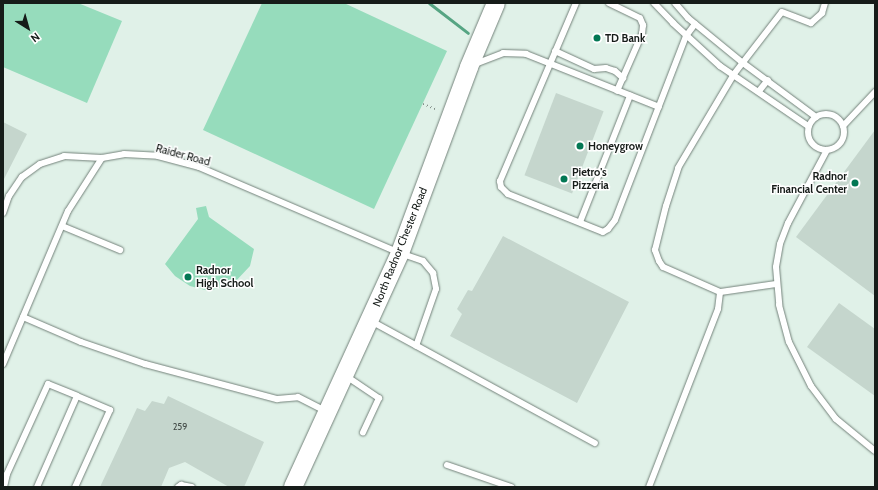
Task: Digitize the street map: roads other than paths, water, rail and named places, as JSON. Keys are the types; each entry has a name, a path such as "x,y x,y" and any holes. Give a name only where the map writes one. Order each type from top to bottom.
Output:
{"main road":[{"name":"North Radnor Chester Road","path":"293,487 400,253 469,67 496,3"}],"lane":[{"path":"576,3 500,181 500,187 508,194 603,232 608,229 615,220 686,36 695,24"},
{"path":"609,3 640,18 643,25 642,34 617,91"},
{"path":"654,3 686,36 720,66 759,91 808,126"},
{"path":"675,3 695,24 743,63 816,116"},
{"path":"776,284 720,292 663,267 659,261 656,250 666,206 678,168 734,74 782,12 811,23 822,14 825,3"},
{"path":"555,50 594,69 606,68 615,71 623,78"},
{"path":"469,67 503,53 526,54 659,107"},
{"path":"759,91 768,80"},
{"path":"843,126 875,92"},
{"path":"580,222 630,96"},
{"path":"784,110 793,99"},
{"path":"830,114 840,120 843,126 843,137 841,142 832,149 821,149 811,142 808,137 808,126 816,116 830,114"},
{"path":"826,150 782,238 776,267 776,284 789,342 803,373 819,398 836,419 875,451"},
{"name":"Raider Road","path":"3,213 9,196 22,177 40,164 64,156 102,158 124,154 158,156 199,167 400,253 423,261 433,273 436,289 416,346"},
{"path":"3,364 68,211 102,158"},
{"path":"62,226 120,250"},
{"path":"649,487 718,308 720,292"},
{"path":"23,317 81,342 145,364 277,399 298,397 328,412"},
{"path":"370,320 595,443"},
{"path":"345,375 379,398 363,432"},
{"path":"4,487 5,474 48,384 110,410 75,487"},
{"path":"37,487 77,396"},
{"path":"448,465 511,487"},
{"path":"178,487 181,485 192,487"}],"waterway":[{"path":"429,3 468,33"}],"place":[{"name":"TD Bank","path":"597,38"},
{"name":"Honeygrow","path":"580,146"},
{"name":"Pietro's Pizzeria","path":"564,179"},
{"name":"Radnor Financial Center","path":"855,183"},
{"name":"Radnor High School","path":"188,277"}]}
